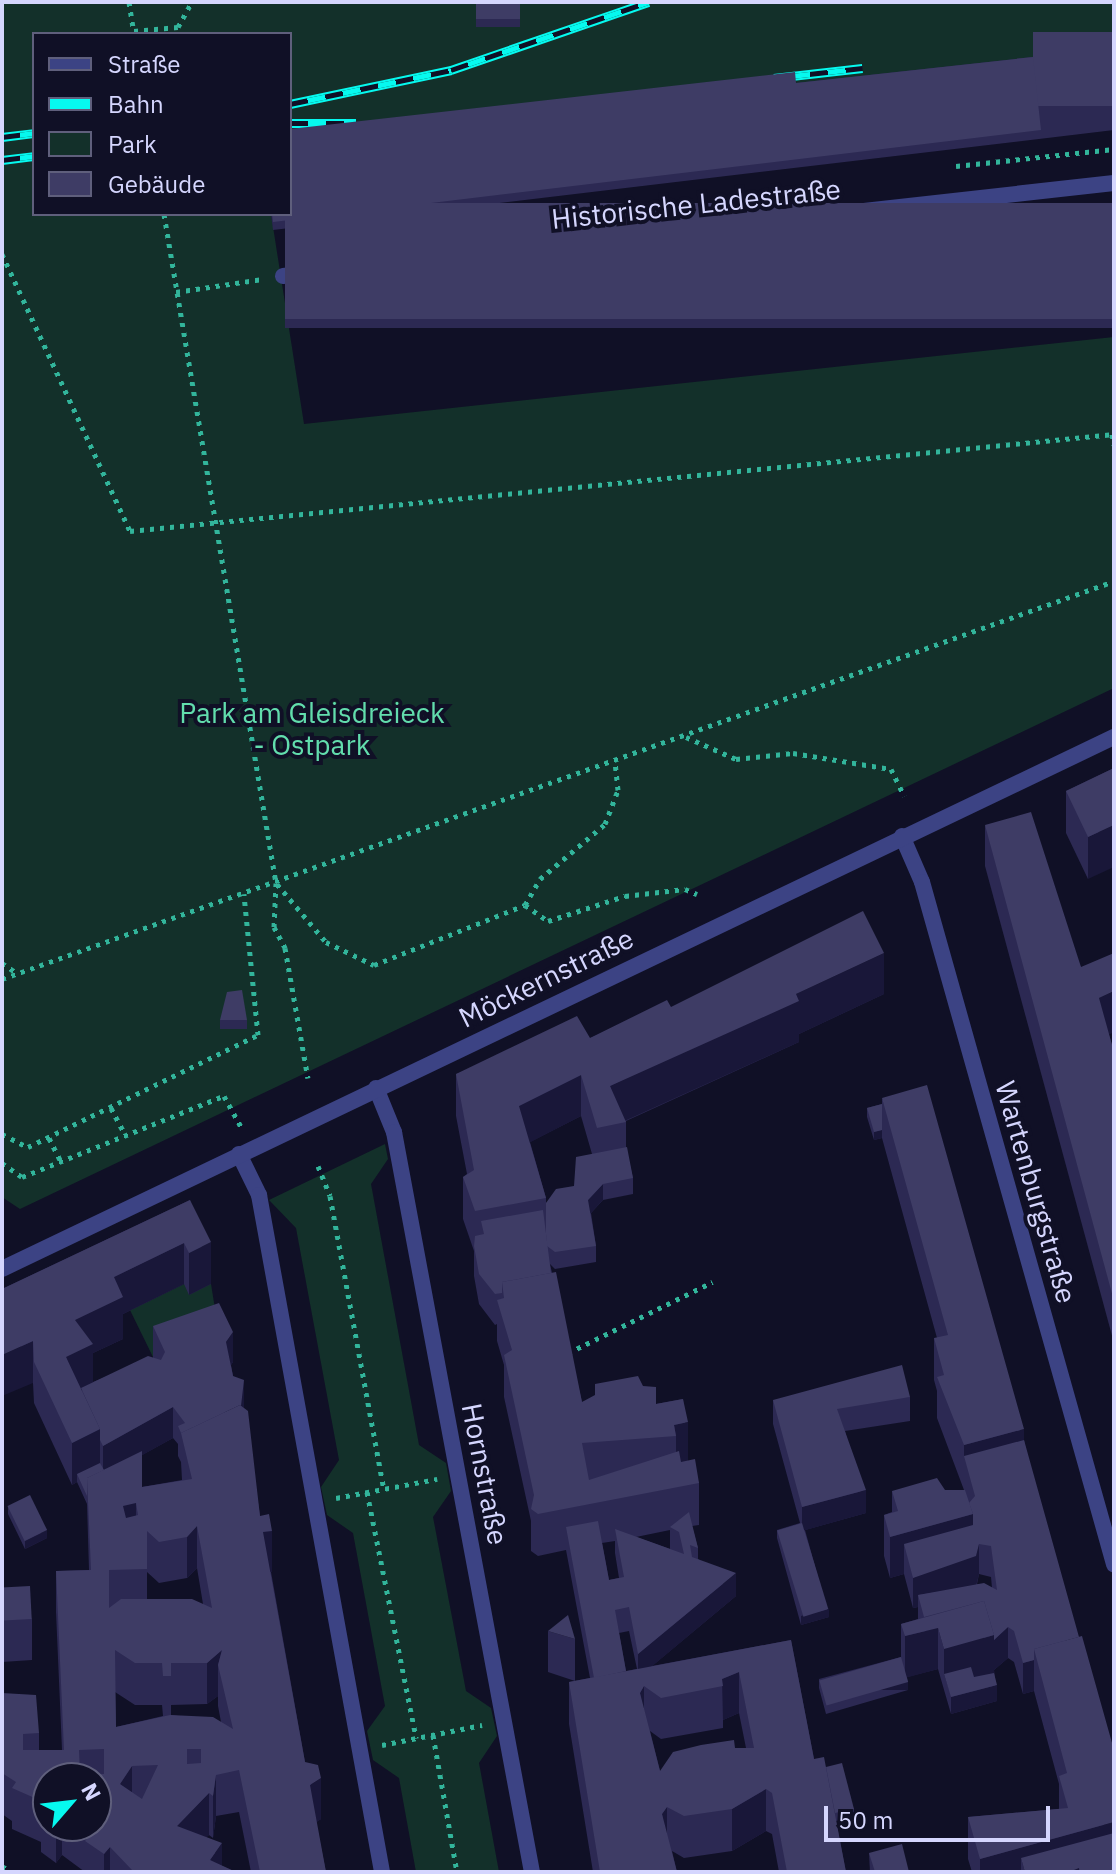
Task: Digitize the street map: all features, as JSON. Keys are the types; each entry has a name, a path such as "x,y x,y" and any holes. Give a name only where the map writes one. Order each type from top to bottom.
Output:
{"street":[{"name":"Historische Ladestraße","path":"283,276 1114,183"},
{"name":"Möckernstraße","path":"2,1269 1114,737"},
{"name":"Wartenburgstraße","path":"902,836 922,882 1114,1564"},
{"name":"Hornstraße","path":"376,1088 394,1132 532,1872"},
{"path":"239,1154 259,1195 382,1872"}],"path":[{"path":"129,2 134,32"},
{"path":"141,32 178,27 192,2"},
{"path":"956,166 1114,149"},
{"path":"164,216 276,883 274,927 285,948 308,1078"},
{"path":"2,254 130,531 1113,434 1114,445"},
{"path":"176,292 283,276"},
{"path":"2,979 1114,581"},
{"path":"685,737 736,759 793,753 891,769 904,796"},
{"path":"276,883 326,942 374,965 525,905 540,879 605,824 618,790 615,762"},
{"path":"525,905 548,921 625,896 685,889 697,894"},
{"path":"2,1134 28,1147 258,1035 244,894"},
{"path":"2,963 17,974"},
{"path":"2,1163 22,1177 224,1096 236,1116"},
{"path":"111,1108 125,1134"},
{"path":"49,1138 60,1160"},
{"path":"318,1166 330,1196 384,1489"},
{"path":"568,1353 712,1282"},
{"path":"315,1502 459,1475"},
{"path":"367,1492 416,1738"},
{"path":"359,1749 504,1721"},
{"path":"432,1735 457,1872"},
{"path":"2,1866 11,1872"}],"green space":[{"name":"Park am Gleisdreieck - Ostpark","path":"2,2 1114,2 1114,56 292,137 292,32 32,32 32,216 271,216 304,424 1114,337 1114,688 20,1209 2,1197"},
{"path":"385,1144 388,1159 371,1184 419,1445 446,1463 451,1491 433,1517 466,1691 491,1708 497,1736 479,1763 499,1872 416,1872 399,1778 373,1760 367,1731 385,1706 353,1533 327,1515 321,1487 339,1460 296,1228 269,1200"},
{"path":"184,1284 211,1284 219,1334 153,1357 130,1310"}],"building":[{"path":"476,3 520,3 520,19 476,19"},
{"path":"1033,32 1114,32 1114,106 1033,106"},
{"path":"1033,57 1041,130 273,222 272,216 292,216 292,129 795,72 796,83"},
{"path":"292,203 1114,203 1114,319 285,319 285,216 292,216"},
{"path":"1114,768 1114,825 1088,837 1066,791"},
{"path":"1031,812 1081,967 1114,953 1114,991 1099,998 1114,1052 1114,1301 985,825"},
{"path":"863,911 884,953 796,994 799,1001 610,1086 626,1122 597,1128 581,1075 519,1106 546,1198 475,1211 463,1177 474,1170 456,1074 577,1016 590,1038 667,1000 671,1007"},
{"path":"242,990 247,1020 220,1020 227,992"},
{"path":"927,1085 1024,1429 964,1445 937,1377 944,1375 934,1338 948,1335 882,1098"},
{"path":"882,1104 882,1130 874,1132 867,1108"},
{"path":"627,1147 633,1178 603,1184 588,1200 596,1246 555,1252 547,1246 546,1203 556,1189 574,1186 576,1157"},
{"path":"190,1200 211,1242 189,1253 184,1243 114,1277 123,1297 75,1320 93,1344 66,1357 100,1429 72,1443 34,1362 33,1341 2,1355 2,1289"},
{"path":"543,1210 551,1273 502,1282 502,1293 495,1294 479,1274 474,1246 475,1236 484,1234 481,1221"},
{"path":"556,1272 582,1402 595,1395 595,1384 638,1376 643,1386 656,1387 656,1404 683,1399 688,1422 674,1425 676,1436 582,1443 589,1480 679,1451 681,1462 695,1459 699,1483 538,1514 531,1509 534,1495 504,1355 512,1350 497,1300 504,1298 502,1282"},
{"path":"219,1303 233,1332 226,1342 233,1376 244,1380 241,1406 181,1433 178,1426 185,1423 173,1407 103,1446 100,1429 81,1388 148,1356 161,1360 165,1352 153,1326"},
{"path":"902,1365 910,1397 837,1409 866,1490 802,1507 773,1400"},
{"path":"240,1405 248,1411 260,1516 269,1514 272,1531 263,1532 305,1762 318,1765 321,1778 310,1785 326,1872 260,1872 239,1770 216,1775 213,1796 209,1793 177,1826 222,1843 210,1860 236,1872 132,1870 110,1847 104,1854 86,1842 112,1842 112,1762 104,1762 104,1749 79,1750 79,1762 32,1762 32,1797 12,1788 16,1782 2,1773 2,1693 36,1695 39,1733 23,1734 23,1750 64,1750 56,1571 91,1570 87,1478 142,1451 142,1487 192,1479 181,1433","holes":["136,1503 138,1515 126,1518 123,1506","197,1526 212,1608 192,1599 121,1599 109,1608 109,1570 147,1569 147,1531 159,1542 187,1537","115,1650 135,1663 162,1663 163,1676 171,1676 171,1663 207,1663 222,1650 218,1665 233,1729 213,1717 170,1715 116,1727","187,1749 201,1749 201,1763 187,1764","158,1765 142,1799 120,1784 132,1766"]},
{"path":"1024,1440 1079,1637 1034,1649 1034,1660 1023,1663 1014,1631 1008,1627 994,1640 984,1601 924,1617 918,1595 984,1583 997,1590 991,1546 979,1544 976,1556 913,1578 904,1544 973,1525 969,1503 975,1496 964,1456"},
{"path":"100,1463 104,1470 87,1478 87,1496 77,1474"},
{"path":"937,1478 945,1490 965,1490 973,1514 890,1537 884,1515 898,1511 892,1491"},
{"path":"30,1495 47,1530 25,1541 8,1506"},
{"path":"689,1512 698,1548 690,1545 692,1557 736,1573 638,1654 629,1607 615,1610 626,1671 594,1678 566,1527 598,1521 609,1580 624,1577 615,1529 684,1554 679,1532 670,1527"},
{"path":"802,1523 828,1609 803,1617 777,1531"},
{"path":"30,1586 32,1619 4,1620 2,1587"},
{"path":"984,1601 994,1635 944,1649 938,1628 905,1636 901,1624"},
{"path":"568,1615 575,1639 548,1631"},
{"path":"1082,1636 1114,1750 1114,1822 980,1859 968,1817 1068,1808 1059,1776 1067,1773 1034,1649"},
{"path":"791,1640 814,1759 824,1757 846,1872 787,1872 772,1793 766,1789 732,1809 684,1816 667,1807 662,1814 677,1872 600,1872 569,1682","holes":["739,1672 754,1748 735,1748 734,1740 701,1745 673,1752 660,1771 640,1693 644,1686 661,1698 723,1686 722,1679"]},
{"path":"901,1657 908,1682 826,1705 819,1680"},
{"path":"971,1667 974,1677 994,1673 997,1685 951,1697 944,1674"},
{"path":"842,1763 854,1809 835,1813 826,1767"},
{"path":"1114,1833 1114,1872 1080,1872 1079,1868 1069,1872 1025,1872 1021,1858"},
{"path":"902,1844 909,1872 875,1872 869,1853"}],"railway":[{"path":"292,104 451,70 649,2"},
{"path":"774,78 862,68"},
{"path":"292,123 356,123"},
{"path":"2,137 32,133"},
{"path":"2,160 32,156"}]}
